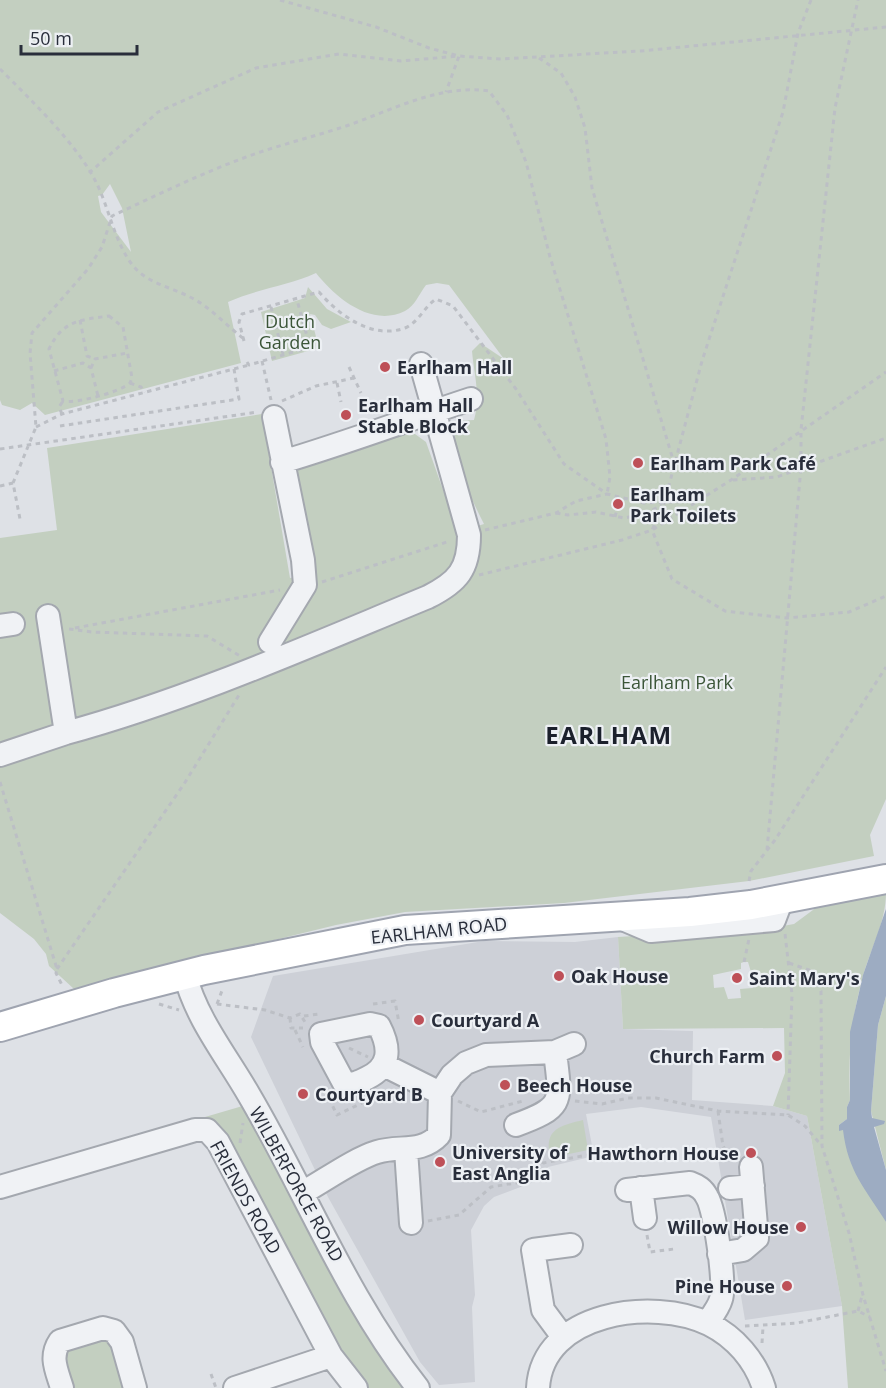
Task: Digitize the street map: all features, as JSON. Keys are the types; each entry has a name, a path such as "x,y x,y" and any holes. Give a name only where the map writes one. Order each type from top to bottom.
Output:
{"main road":[{"name":"EARLHAM ROAD","path":"0,1027 185,975 405,930 690,912 782,899 878,881"}],"street":[{"path":"0,755 154,705 257,666 278,648 444,589 466,565 469,535 421,364"},
{"path":"282,462 370,435 384,427 471,399"},
{"path":"273,413 303,560 305,585 278,648"},
{"path":"48,616 66,733"},
{"name":"WILBERFORCE ROAD","path":"185,975 207,1007 249,1095 365,1307 418,1388"},
{"path":"302,1193 376,1152 406,1150 430,1144 439,1135 440,1093 452,1075 466,1063 486,1055 565,1048 558,1096 552,1109 516,1125"},
{"path":"384,1065 440,1093"},
{"name":"FRIENDS ROAD","path":"0,1187 195,1130 207,1130 218,1142 234,1171 331,1356 356,1388"},
{"path":"406,1150 411,1223"},
{"path":"719,1254 743,1250 757,1238 752,1176 730,1188"},
{"path":"645,1218 634,1189 675,1182 690,1183 700,1187 712,1210 719,1254 722,1298 713,1326"},
{"path":"562,1337 543,1310 533,1250 571,1245"},
{"path":"538,1388 541,1369 562,1337 586,1325 618,1314 668,1312 713,1326 753,1363 764,1388"},
{"path":"62,1388 53,1360 54,1350 60,1341 103,1328 114,1331 122,1342 135,1388"},
{"path":"235,1388 331,1356"}],"path":[{"path":"279,0 376,27 429,48 459,56"},
{"path":"811,0 798,33 783,112 702,362 664,504 652,530 672,579 724,611 787,618 849,612 886,596"},
{"path":"767,850 801,467 801,430 835,108 858,0"},
{"path":"89,172 158,112 256,68 339,54 400,61 459,56 500,59 652,50 798,33 886,27"},
{"path":"446,92 459,56"},
{"path":"538,57 561,73 582,118 592,188 674,463"},
{"path":"0,69 40,110 89,172 105,207 112,216 119,242 136,269 148,280 192,297 244,341"},
{"path":"20,519 13,483 36,427 30,353 32,333 88,269 102,248 112,216 251,155 446,92 472,88 489,91 507,115 517,139 606,439 610,477 606,494"},
{"path":"36,427 62,414 310,347 297,300"},
{"path":"271,307 283,354"},
{"path":"63,401 49,349 55,336 71,322 109,316 118,321 123,327 132,378 130,383"},
{"path":"275,324 301,316"},
{"path":"54,371 83,363 87,356 80,320"},
{"path":"281,346 307,338"},
{"path":"87,356 95,359 127,353"},
{"path":"95,359 91,368 98,396"},
{"path":"262,361 273,413"},
{"path":"83,363 91,368"},
{"path":"349,367 361,393"},
{"path":"60,426 239,399 234,369"},
{"path":"444,589 471,576 622,540 652,530 731,480 886,372"},
{"path":"0,449 273,413 290,395 316,386 362,380"},
{"path":"63,401 70,402 98,396 130,383 141,387 145,392"},
{"path":"337,383 341,402"},
{"path":"62,414 59,407 63,401"},
{"path":"731,480 777,477 886,438"},
{"path":"0,486 13,483"},
{"path":"69,629 106,624 323,582 469,535 556,513 576,501 606,494 664,504 695,501"},
{"path":"556,513 568,515 596,512 615,517 645,514 664,504"},
{"path":"615,517 617,509"},
{"path":"48,616 69,629 92,632 207,636 257,666 184,784 57,969"},
{"path":"749,881 751,871 886,667"},
{"path":"0,782 57,969 56,973 65,991"},
{"path":"784,929 792,994 788,1115"},
{"path":"744,962 749,940"},
{"path":"789,963 809,970 821,991 822,1146 849,1233 863,1294 886,1371"},
{"path":"372,1005 395,1001 399,1023"},
{"path":"152,1002 186,1012 207,1007 265,1010 290,1018"},
{"path":"290,1018 295,1014 304,1016 326,1012"},
{"path":"295,1030 305,1025 304,1016"},
{"path":"290,1018 290,1025 295,1030 305,1051"},
{"path":"321,1083 337,1115 374,1096"},
{"path":"440,1093 481,1112 527,1100"},
{"path":"234,1171 249,1095"},
{"path":"558,1096 587,1104 602,1104 628,1098 656,1098 718,1112 788,1115 805,1126 822,1146"},
{"path":"718,1112 723,1146 729,1159 752,1176"},
{"path":"411,1223 448,1219 459,1215 491,1187 527,1181 541,1171 543,1163 588,1155"},
{"path":"645,1218 650,1252 674,1248"},
{"path":"858,1311 863,1294"},
{"path":"713,1326 797,1323 858,1311 870,1317"},
{"path":"212,1374 216,1388"}],"shaded area":[{"name":"University of East Anglia","path":"618,937 623,1029 693,1031 692,1100 773,1106 807,1116 842,1306 745,1320 711,1117 641,1107 586,1114 594,1156 548,1167 539,1180 494,1197 484,1206 471,1230 475,1295 472,1307 475,1382 439,1385 420,1362 328,1197 251,1037 273,976 484,941 575,942"}],"green space":[{"name":"Earlham Park","path":"0,0 886,0 886,799 870,835 874,856 749,881 564,903 405,912 336,925 74,989 49,966 46,954 34,939 0,913 0,538 57,530 47,448 262,414 290,578 310,575 295,462 378,434 415,434 426,442 458,532 484,524 458,461 455,448 455,421 474,420 477,394 472,351 480,343 504,359 449,285 437,283 426,285 414,303 405,311 379,316 367,313 344,300 316,273 228,302 241,363 45,415 32,403 20,410 2,405 0,400","holes":["110,184 122,208 131,252 101,212 98,196 102,195"]},
{"name":"Dutch Garden","path":"308,287 327,309 351,322 331,329 322,325 315,315 310,314 319,348 272,361 261,312 305,298"},
{"path":"886,892 884,914 863,976 853,1023 850,1053 850,1100 847,1107 847,1119 839,1125 839,1130 843,1129 886,1222 886,1388 848,1388 842,1306 807,1116 773,1106 785,1073 784,1028 623,1029 618,937 777,927 794,924 817,907","holes":["748,962 751,972 760,971 761,983 752,988 740,989 741,998 728,999 724,987 714,988 713,975 741,969 741,963"]},
{"path":"886,996 886,1170 871,1111 878,1025"},
{"path":"246,1105 408,1388 366,1388 342,1356 207,1124 205,1117"},
{"path":"583,1120 588,1150 550,1158 549,1141 555,1130"},
{"path":"101,1334 112,1339 129,1388 67,1388 62,1351"}],"water":[{"path":"886,909 886,996 878,1025 871,1111 872,1118 885,1121 884,1124 874,1127 886,1170 886,1222 853,1169 843,1130 839,1131 839,1125 847,1119 847,1107 850,1100 850,1032 863,975"}],"place":[{"name":"Earlham Hall","path":"385,367"},
{"name":"Earlham Hall Stable Block","path":"346,415"},
{"name":"Earlham Park Café","path":"638,463"},
{"name":"Earlham Park Toilets","path":"618,504"},
{"name":"Oak House","path":"559,976"},
{"name":"Saint Mary's","path":"737,978"},
{"name":"Courtyard A","path":"419,1020"},
{"name":"Church Farm","path":"777,1056"},
{"name":"Beech House","path":"505,1085"},
{"name":"Courtyard B","path":"303,1094"},
{"name":"Hawthorn House","path":"751,1153"},
{"name":"University of East Anglia","path":"440,1162"},
{"name":"Willow House","path":"801,1227"},
{"name":"Pine House","path":"787,1286"}],"district":[{"name":"EARLHAM","path":"609,734"}]}
